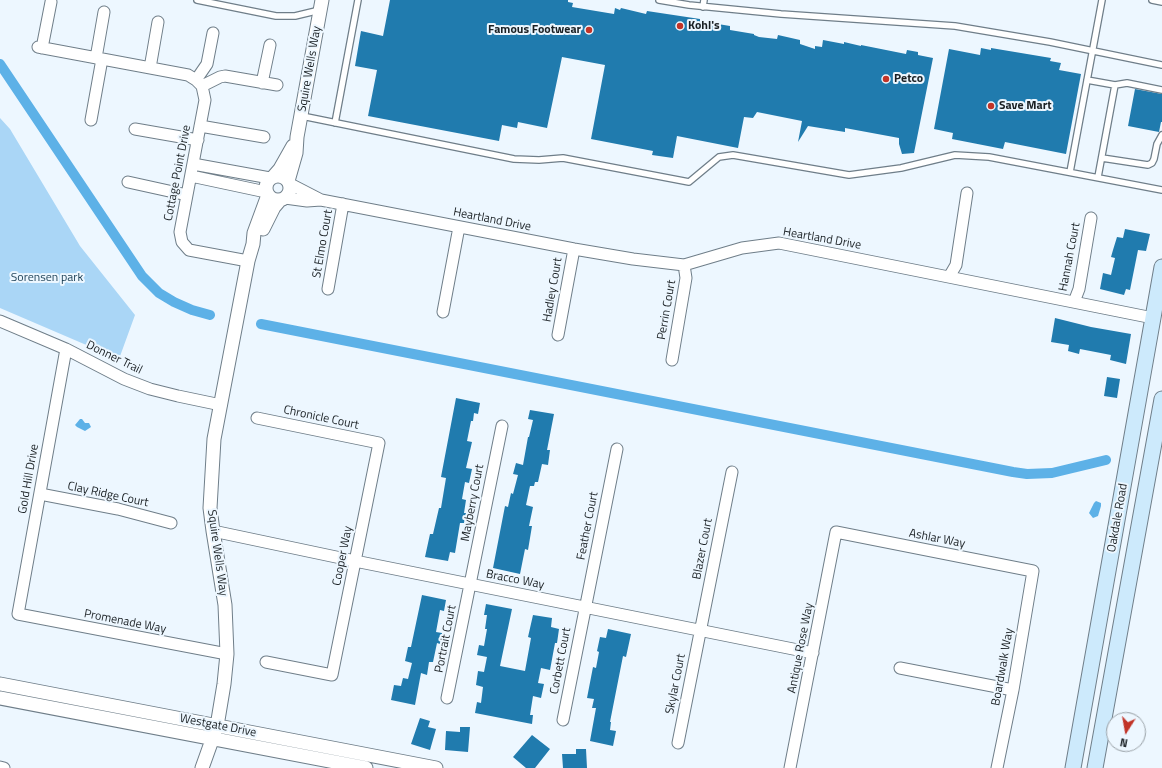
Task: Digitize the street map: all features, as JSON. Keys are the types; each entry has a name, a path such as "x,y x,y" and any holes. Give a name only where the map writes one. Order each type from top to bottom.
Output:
{"main road":[{"name":"Oakdale Road","path":"1073,768 1162,267"},
{"name":"Oakdale Road","path":"1095,768 1162,400"}],"street":[{"path":"51,2 40,47 188,75 199,83"},
{"name":"Squire Wells Way","path":"289,183 296,153 297,137 321,5"},
{"path":"90,120 104,12"},
{"path":"150,68 158,22"},
{"path":"199,83 207,64 213,33"},
{"path":"262,83 270,45"},
{"path":"199,83 225,76 277,85"},
{"name":"Cottage Point Drive","path":"199,83 205,100 180,232 182,242 190,250 248,261"},
{"path":"200,126 264,137"},
{"path":"135,129 198,140"},
{"name":"Squire Wells Way","path":"272,177 280,169 297,137"},
{"path":"191,176 267,193 275,200 283,199 289,194 290,190 289,183 281,176 272,177 230,172 193,164"},
{"path":"228,184 230,172"},
{"path":"267,193 267,182 272,177"},
{"path":"128,182 187,195"},
{"name":"Heartland Drive","path":"289,183 321,200"},
{"name":"Squire Wells Way","path":"202,768 217,726 224,684 226,654 225,605 210,508 214,439 254,233 267,193"},
{"path":"949,277 956,265 967,193"},
{"name":"Squire Wells Way","path":"253,244 260,235 274,207 283,199"},
{"name":"Heartland Drive","path":"283,199 307,201 321,200 574,249 633,259 684,265 742,248 779,244 1153,318"},
{"name":"St Elmo Court","path":"328,289 343,204"},
{"name":"Hannah Court","path":"1074,302 1080,289 1091,218"},
{"path":"443,312 459,227"},
{"name":"Hadley Court","path":"558,335 574,249"},
{"name":"Perrin Court","path":"672,360 686,278 684,265"},
{"name":"Donner Trail","path":"0,321 66,349 124,379 150,389 221,405"},
{"name":"Gold Hill Drive","path":"18,614 66,349"},
{"name":"Chronicle Court","path":"257,418 378,443"},
{"name":"Mayberry Court","path":"470,584 502,426"},
{"name":"Cooper Way","path":"266,662 332,675 378,443"},
{"name":"Feather Court","path":"585,607 617,449"},
{"name":"Blazer Court","path":"700,630 732,472"},
{"name":"Clay Ridge Court","path":"40,494 118,509 171,523"},
{"name":"Bracco Way","path":"213,531 813,653"},
{"name":"Ashlar Way","path":"836,532 1033,571"},
{"name":"Antique Rose Way","path":"790,768 836,532"},
{"name":"Boardwalk Way","path":"997,768 1013,690 1033,571"},
{"name":"Portrait Court","path":"447,698 470,584"},
{"name":"Corbett Court","path":"563,720 585,607"},
{"name":"Promenade Way","path":"18,614 226,654"},
{"name":"Skylar Court","path":"678,743 700,630"},
{"path":"900,668 1013,690"},
{"name":"Westgate Drive","path":"0,684 436,768"},
{"name":"Westgate Drive","path":"0,698 366,768"},
{"path":"0,767 4,768"}],"lane":[{"path":"197,0 276,16 295,16 321,5"},
{"path":"335,123 358,0"},
{"path":"659,0 694,3 703,7 955,26 1050,42 1162,65"},
{"path":"703,7 704,0"},
{"path":"1070,172 1102,0"},
{"path":"1152,0 1162,2"},
{"path":"1087,80 1115,85 1127,83 1162,90"},
{"path":"1098,177 1115,85"},
{"path":"302,116 514,159 539,160 563,158 689,182 719,157 733,155 849,175 902,168 955,155 989,157 1162,190"},
{"path":"1102,158 1148,165 1152,163 1154,159 1157,144 1162,135"}],"green space":[{"name":"Sorensen park","path":"0,118 10,129 80,246 135,315 119,359 0,308"}],"water":[{"path":"80,419 82,419 85,423 89,423 91,427 85,431 77,427 75,425"},
{"path":"1096,501 1101,503 1101,506 1098,516 1093,518 1089,513"}],"building":[{"path":"390,0 568,0 568,2 573,3 572,7 614,14 615,8 620,10 621,8 646,14 647,11 700,19 700,21 730,26 730,30 754,34 759,37 777,39 778,35 800,40 800,44 815,49 815,46 822,47 823,40 844,44 844,42 906,54 907,50 918,52 918,55 933,58 914,153 902,154 899,138 845,128 845,132 808,126 798,142 802,121 757,112 753,118 744,117 738,148 677,136 673,158 652,155 653,151 591,139 605,65 562,57 547,128 518,122 517,128 502,125 499,141 368,116 377,70 355,66 361,31 383,36"},
{"path":"981,48 991,50 991,48 1051,58 1050,61 1061,63 1059,70 1081,74 1066,154 1005,142 1003,149 952,139 953,133 934,129 949,49 980,55"},
{"path":"1135,89 1162,94 1162,122 1159,132 1128,126"},
{"path":"1125,229 1150,234 1146,251 1138,250 1130,290 1126,289 1124,295 1100,289 1103,273 1111,275 1115,258 1111,257 1113,250 1117,237 1123,238"},
{"path":"1055,318 1091,327 1131,334 1126,364 1110,360 1111,355 1080,349 1079,354 1068,351 1069,345 1051,342"},
{"path":"1107,377 1120,379 1117,398 1104,396"},
{"path":"456,398 480,403 478,414 474,413 473,421 471,421 467,441 472,442 466,468 472,469 469,483 465,482 462,499 466,500 464,523 460,523 455,553 450,552 448,561 425,557 430,534 433,534 439,508 441,508 446,478 441,477"},
{"path":"530,410 554,414 547,450 550,450 548,465 542,464 538,482 535,482 534,486 530,486 526,505 533,507 529,526 532,526 528,550 525,549 520,574 493,568 505,506 508,507 511,493 513,494 518,475 513,474 516,463 523,465 533,420 528,419"},
{"path":"422,595 446,600 444,611 440,610 436,632 442,633 440,644 437,643 433,662 429,662 427,675 421,673 415,705 391,700 394,685 401,686 403,678 408,679 412,663 405,661 408,647 411,647"},
{"path":"486,604 512,609 500,666 525,671 531,638 528,637 533,615 552,618 551,627 559,629 550,670 541,668 538,683 544,684 541,698 533,696 530,715 533,715 532,724 475,713 477,702 481,703 483,687 476,685 478,671 484,672 487,657 477,655 479,645 484,646 487,629 485,629 487,615 484,615"},
{"path":"608,629 631,634 626,657 623,656 610,722 610,730 616,731 613,746 590,741 596,708 592,708 594,699 587,698 593,667 596,668 600,637 606,638"},
{"path":"420,718 430,721 428,727 436,729 430,750 411,744"},
{"path":"460,727 470,727 468,752 445,750 446,731 460,732"},
{"path":"532,735 550,749 535,768 526,768 513,757"},
{"path":"576,749 586,749 587,768 563,768 562,754 576,754"}],"waterway":[{"path":"0,64 142,276 159,293 174,302 192,310 210,315"},
{"path":"261,324 1013,472 1027,474 1052,473 1106,460"}],"place":[{"name":"Kohl's","path":"680,26"},
{"name":"Famous Footwear","path":"589,30"},
{"name":"Petco","path":"886,79"},
{"name":"Save Mart","path":"991,106"}]}
